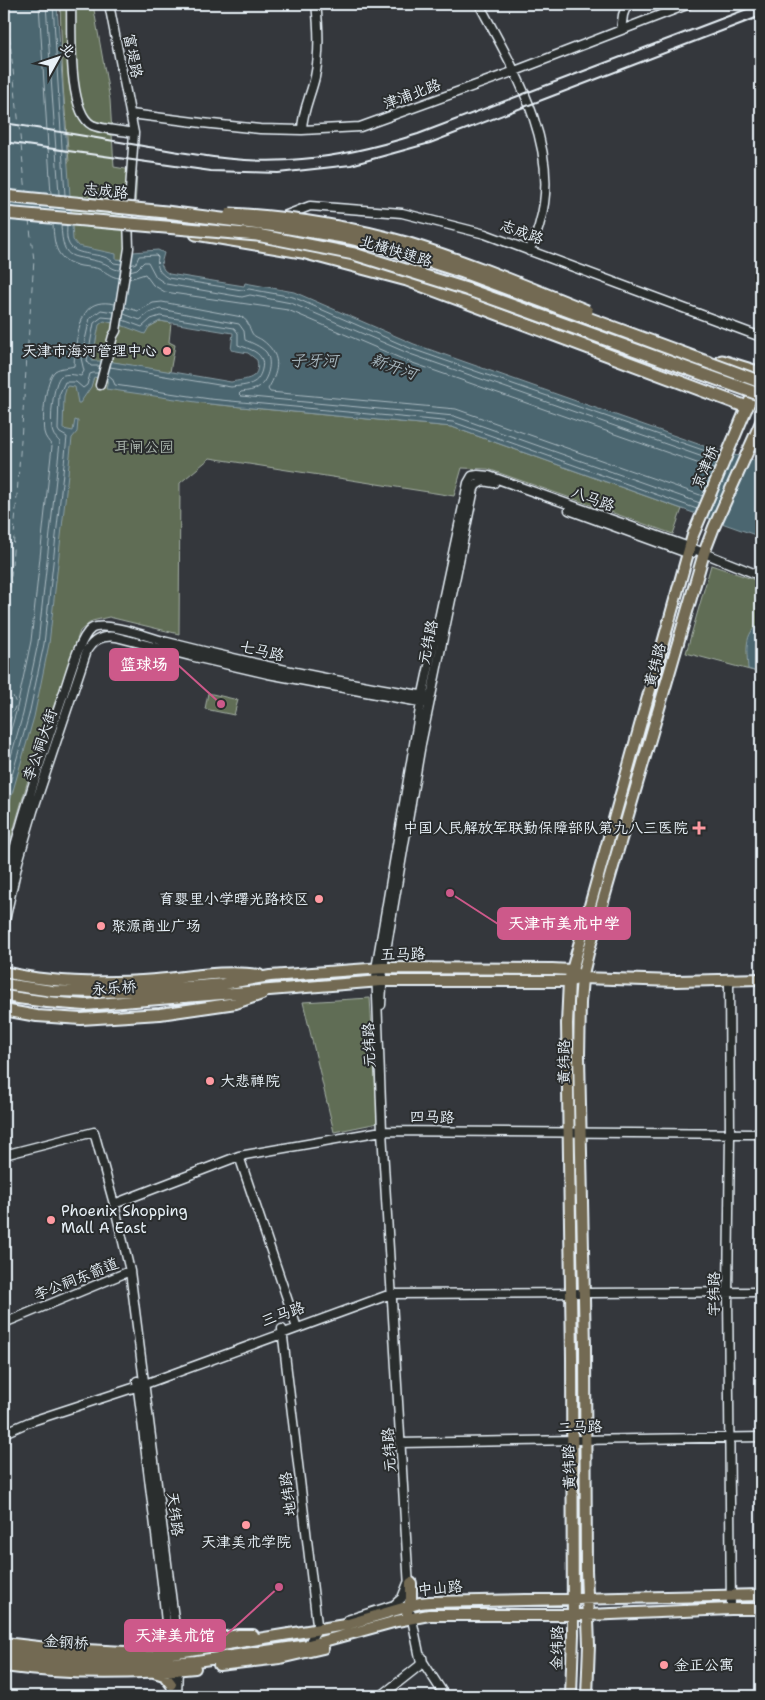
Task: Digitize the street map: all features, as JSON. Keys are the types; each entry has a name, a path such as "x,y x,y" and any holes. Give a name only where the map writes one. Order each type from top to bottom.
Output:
{"highway":[{"name":"志成路","path":"4,196 166,212 277,226 349,238"},
{"path":"166,212 262,215 335,227 406,243 502,276 635,330 761,373"},
{"name":"北横快速路","path":"4,213 257,235 354,254 466,289 761,395"},
{"path":"148,227 302,252 354,264 458,298 747,406"},
{"name":"北横快速路","path":"349,238 378,245 463,272 761,382"}],"main road":[{"name":"京津桥","path":"698,521 747,406 761,378"},
{"name":"黄纬路","path":"588,1615 581,1133 580,1012 582,978 704,553 761,422"},
{"name":"黄纬路","path":"572,1599 567,1024 569,981 655,676 688,550 698,521"},
{"name":"五马路","path":"224,989 270,976 379,969 572,970"},
{"path":"572,970 582,978"},
{"path":"4,972 22,977 86,983 155,980 224,973 270,976"},
{"name":"五马路","path":"224,989 272,990 379,981 569,981 582,978 676,981 761,979"},
{"name":"永乐桥","path":"4,984 80,993 224,989"},
{"name":"永乐桥","path":"4,996 85,1005 224,989"},
{"path":"4,1010 37,1016 81,1019 160,1014 236,1003 272,990"},
{"path":"397,1621 405,1615 411,1605 410,1582"},
{"name":"中山路","path":"174,1659 192,1650 330,1628 411,1605 448,1601 731,1594 761,1595"},
{"name":"金纬路","path":"571,1696 572,1599"},
{"name":"中山路","path":"174,1659 196,1661 307,1649 397,1621 429,1615 588,1615 761,1609"},
{"name":"金纬路","path":"587,1696 589,1659 588,1615"},
{"path":"126,1662 174,1659 280,1658 307,1649 390,1628 414,1617"},
{"path":"153,1672 174,1659 239,1635 273,1637"},
{"path":"4,1643 95,1651 149,1650 174,1659"},
{"name":"金钢桥","path":"4,1651 126,1662"},
{"name":"金钢桥","path":"4,1659 66,1666 126,1662"},
{"path":"4,1666 66,1673 153,1672 164,1675 174,1683"}],"street":[{"path":"72,4 74,78 77,102 83,116 93,125 134,133"},
{"name":"富堤路","path":"101,383 116,331 129,248 128,220 134,133 109,4"},
{"path":"302,130 302,122 316,69 320,36 316,4"},
{"path":"479,4 516,71 538,131 546,167 545,196 540,222 529,251"},
{"path":"621,30 627,4"},
{"name":"津浦北路","path":"131,114 202,124 260,129 360,128 516,71 689,4"},
{"name":"志成路","path":"128,220 253,230 310,206 402,214 485,234 761,337"},
{"name":"八马路","path":"472,476 478,474 489,476 688,550"},
{"name":"元纬路","path":"410,1582 401,1443 395,1294 384,1130 379,969 426,700 466,488 472,476"},
{"name":"八马路","path":"479,482 493,482 688,550 704,553 761,576"},
{"name":"元纬路","path":"426,700 474,489 479,482"},
{"name":"七马路","path":"90,630 103,625 199,650 426,700"},
{"name":"李公祠大街","path":"4,890 19,832 42,758 82,641 90,630"},
{"name":"七马路","path":"99,638 116,637 268,674 426,700"},
{"name":"李公祠大街","path":"4,925 18,862 38,793 87,650 99,638"},
{"name":"宇纬路","path":"729,980 728,1293 731,1609"},
{"name":"四马路","path":"114,1204 239,1156 384,1130 761,1134"},
{"name":"天纬路","path":"4,1155 94,1132 130,1271 141,1383 174,1659 174,1683"},
{"path":"239,1156 296,1326"},
{"name":"李公祠东箭道","path":"4,1323 130,1271"},
{"name":"三马路","path":"4,1431 30,1418 141,1383 296,1326 395,1294 761,1292"},
{"name":"地纬路","path":"282,1331 318,1624 307,1649"},
{"name":"二马路","path":"401,1443 761,1437"},
{"path":"330,1628 344,1621 394,1605 402,1598 410,1582"},
{"path":"411,1605 423,1662 445,1696"},
{"path":"381,1696 421,1663 414,1617"},
{"path":"172,1696 174,1659"},
{"path":"174,1683 177,1696"}],"green space":[{"name":"耳闸公园","path":"60,4 93,4 110,100 114,167 137,171 133,246 121,325 149,327 160,321 171,323 169,342 175,345 170,372 112,362 210,404 452,427 682,509 673,534 488,469 462,468 454,496 210,458 180,483 179,634 109,617 92,621 80,631 28,780 4,862 4,154 69,162 63,86"},
{"path":"711,565 761,582 761,673 686,653"},
{"path":"208,693 238,700 234,715 205,709"},
{"path":"370,998 378,1123 334,1132 303,1002"}],"water":[{"name":"子牙河","path":"4,4 57,4 73,240 78,246 116,254 116,259 132,260 133,252 158,250 164,253 161,264 169,274 244,286 245,283 294,292 414,344 715,450 761,462 761,537 452,427 210,404 106,389 108,381 94,377 91,387 80,403 78,403 75,387 67,386 64,396 63,429 73,431 75,420 78,421 77,432 72,438 49,644 34,717 4,822","holes":["104,321 145,334 149,327 160,321 233,333 231,350 248,353 257,360 257,371 247,379 231,382 108,361 92,361 99,325"]},
{"path":"761,623 761,673 748,669 747,643 751,632"}],"ferry route":[{"path":"6,4 26,192"},
{"path":"4,631 10,592 34,260 29,221"},
{"path":"4,690 13,696 16,704 4,736"}],"railway":[{"path":"4,123 222,158 282,161 332,156 418,134 760,4"},
{"path":"4,142 211,171 278,173 351,165 430,143 761,16"}],"place":[{"name":"天津市海河管理中心","path":"167,351"},
{"name":"篮球场","path":"221,704"},
{"name":"中国人民解放军联勤保障部队第九八三医院","path":"699,828"},
{"name":"天津市美术中学","path":"450,893"},
{"name":"育婴里小学曙光路校区","path":"319,899"},
{"name":"聚源商业广场","path":"101,926"},
{"name":"大悲禅院","path":"210,1081"},
{"name":"Phoenix Shopping Mall A East","path":"51,1220"},
{"name":"天津美术学院","path":"246,1525"},
{"name":"天津美术馆","path":"279,1587"},
{"name":"金正公寓","path":"664,1665"}],"water label":[{"name":"新开河","path":"394,366"}]}
